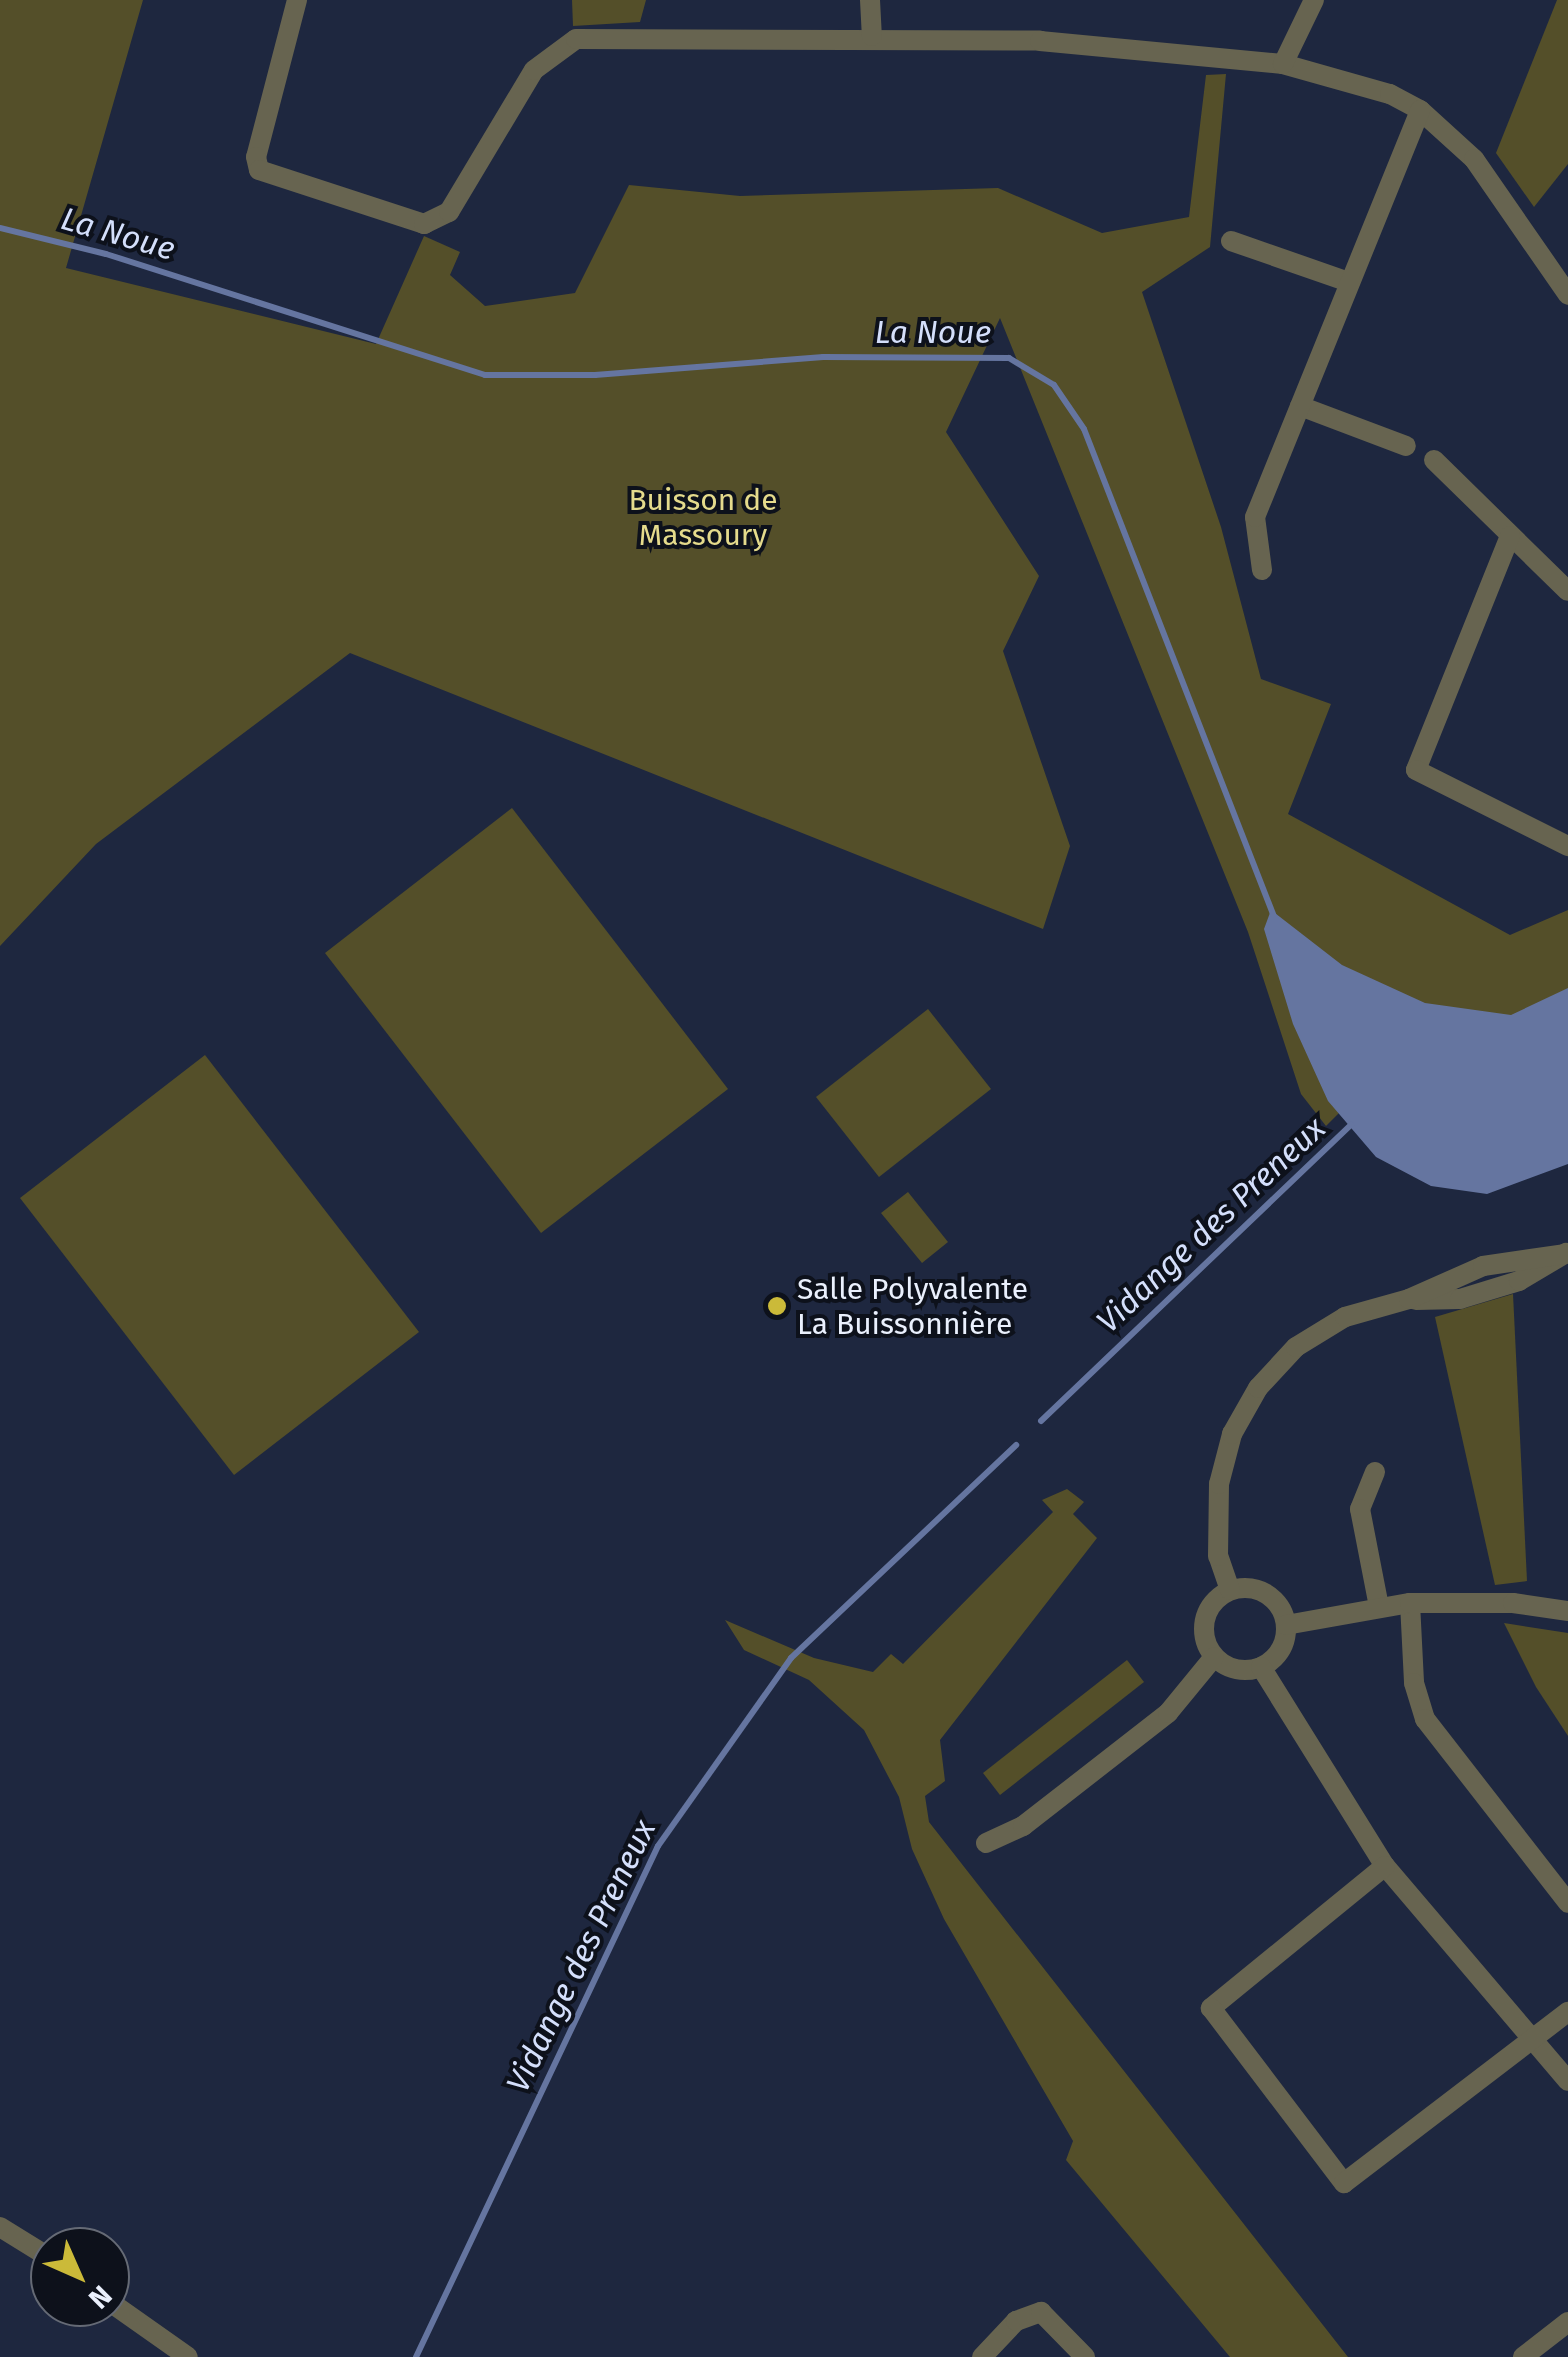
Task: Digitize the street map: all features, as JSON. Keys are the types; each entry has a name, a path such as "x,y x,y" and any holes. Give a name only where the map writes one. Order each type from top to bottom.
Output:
{"street":[{"path":"296,0 256,157 259,170 424,224 449,212 534,70 576,40 872,36 1040,41 1283,64 1358,81 1420,110 1474,159 1567,292"},
{"path":"870,0 872,36"},
{"path":"1283,64 1314,0"},
{"path":"1262,570 1256,517 1420,110"},
{"path":"1230,240 1349,282"},
{"path":"1300,406 1406,446"},
{"path":"1434,460 1568,591"},
{"path":"1510,536 1416,770 1568,846"},
{"path":"1230,1590 1218,1556 1218,1484 1232,1434 1258,1388 1296,1347 1345,1317 1409,1299 1460,1298 1519,1280 1566,1253"},
{"path":"1374,1472 1360,1510 1379,1607"},
{"path":"1230,1590 1263,1592 1286,1625 1281,1650 1262,1667 1236,1669 1214,1656 1205,1620 1230,1590"},
{"path":"1286,1625 1410,1603 1485,1602 1568,1611"},
{"path":"1410,1603 1414,1683 1425,1719 1568,1903"},
{"path":"986,1843 1024,1826 1168,1713 1214,1656"},
{"path":"1262,1667 1385,1866 1568,2082"},
{"path":"1385,1866 1211,2008 1337,2178 1344,2183 1352,2179 1568,2012"},
{"path":"0,2228 30,2246"},
{"path":"982,2357 1016,2321 1041,2312 1085,2357"},
{"path":"130,2316 188,2357"},
{"path":"1523,2357 1568,2322"}],"green space":[{"name":"Buisson de Massoury","path":"0,0 143,0 66,268 376,344 424,236 460,252 450,275 485,306 575,293 629,185 740,196 998,188 1102,233 1189,217 1206,75 1226,74 1210,247 1142,292 1221,527 1261,679 1331,704 1288,814 1510,935 1568,910 1568,1006 1355,1097 1326,1126 1301,1094 1248,932 1000,318 946,432 1039,576 1003,651 1070,846 1043,929 350,653 96,844 0,946"},
{"path":"572,0 646,0 640,22 573,26"},
{"path":"1557,0 1568,0 1568,164 1534,207 1496,153"},
{"path":"512,808 728,1089 541,1233 325,953"},
{"path":"928,1009 991,1089 879,1177 816,1097"},
{"path":"205,1055 419,1332 234,1475 20,1198"},
{"path":"908,1192 948,1242 922,1263 881,1213"},
{"path":"1513,1294 1527,1581 1495,1585 1435,1317"},
{"path":"1067,1489 1084,1502 1073,1514 1097,1538 940,1740 945,1781 925,1796 929,1822 1348,2357 1230,2357 1066,2160 1073,2141 944,1919 912,1849 899,1797 864,1730 809,1680 744,1650 725,1620 814,1658 873,1672 891,1654 903,1664 1053,1512 1042,1500"},
{"path":"1504,1623 1568,1633 1568,1736 1536,1687"},
{"path":"1127,1660 1144,1682 1000,1795 983,1773"}],"water":[{"path":"1271,910 1342,965 1425,1003 1511,1015 1568,988 1568,1164 1487,1194 1431,1186 1376,1157 1328,1101 1293,1024 1264,929"}],"waterway":[{"name":"La Noue","path":"0,228 106,254 485,375 595,375 823,357 1009,358 1054,385 1084,429 1273,914"},
{"name":"Vidange des Preneux","path":"1041,1421 1351,1125"},
{"name":"Vidange des Preneux","path":"416,2357 658,1846 791,1658 1016,1445"}],"place":[{"name":"Salle Polyvalente La Buissonnière","path":"777,1306"}]}
